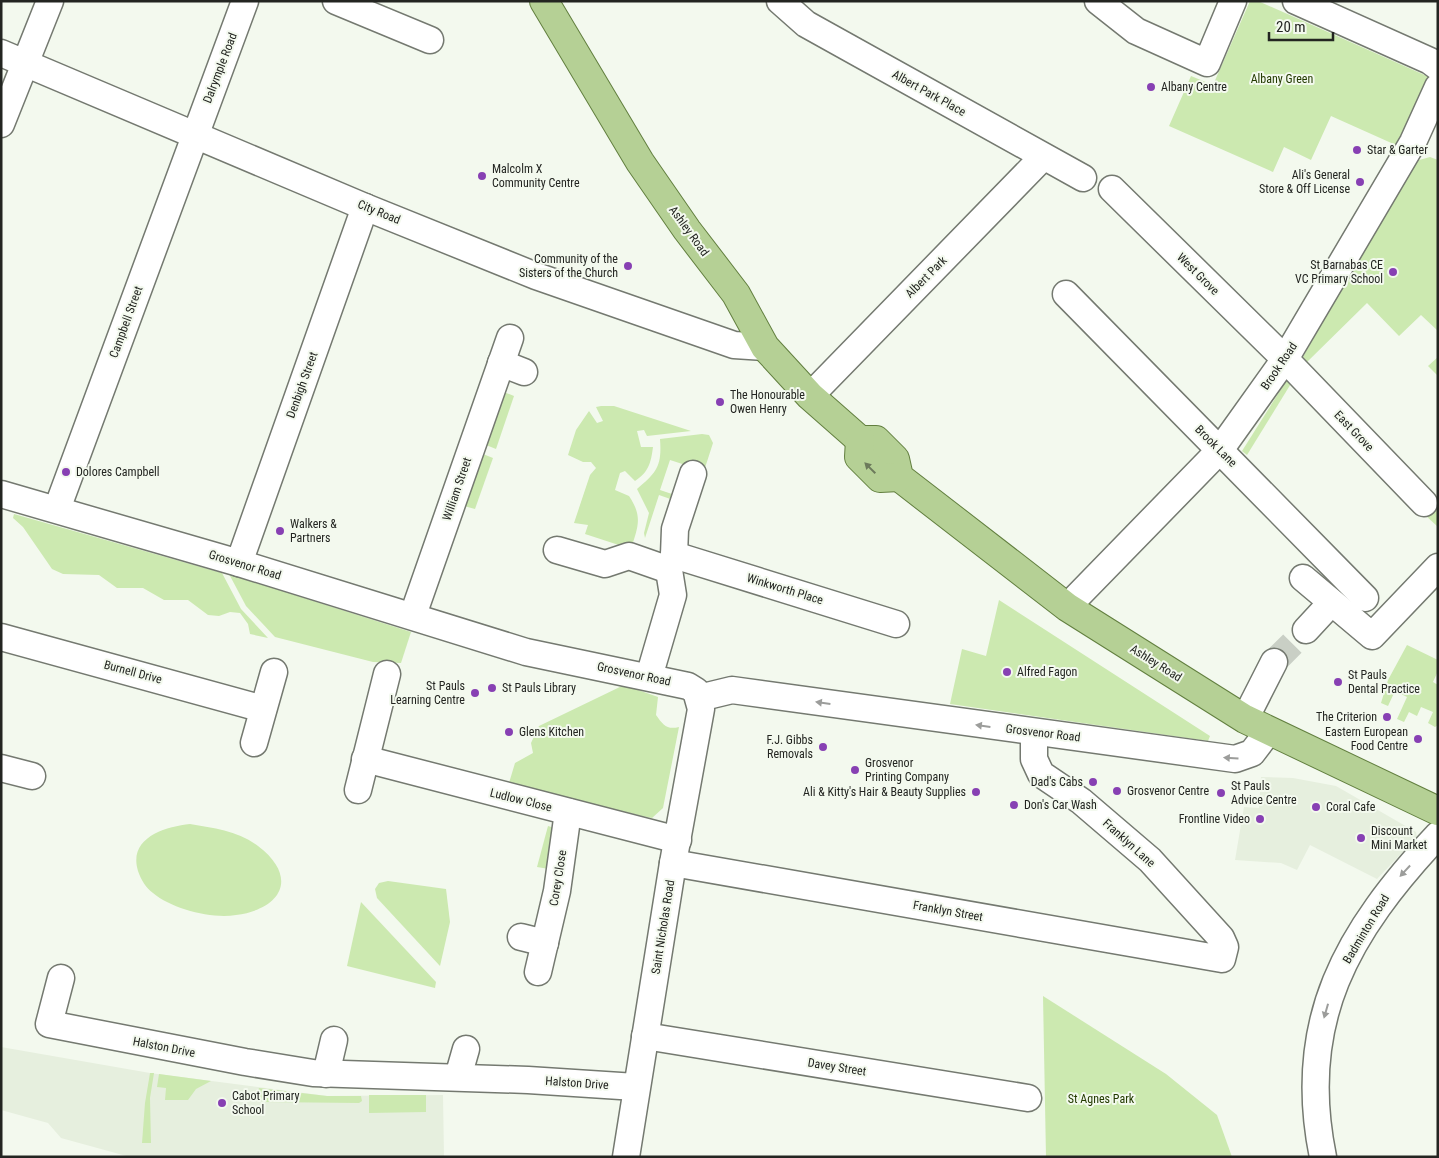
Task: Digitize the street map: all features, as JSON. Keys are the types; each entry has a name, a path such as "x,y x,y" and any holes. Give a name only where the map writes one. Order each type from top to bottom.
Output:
{"main road":[{"name":"Ashley Road","path":"549,3 640,162 687,230 736,294 765,347 810,396 860,440 859,457 880,478 899,477 1067,607 1257,726 1437,814"}],"street":[{"path":"1,124 13,58 50,1"},
{"name":"Dalrymple Road","path":"195,135 246,1"},
{"path":"336,1 430,40"},
{"name":"Albert Park Place","path":"780,1 806,24 1082,178"},
{"path":"1098,1 1136,32 1207,63 1234,1"},
{"path":"1296,1 1430,61 1438,67"},
{"name":"City Road","path":"13,58 365,207 536,276 734,346 765,347"},
{"name":"Brook Road","path":"1067,607 1220,450 1285,359 1412,142 1438,87"},
{"name":"Campbell Street","path":"57,509 195,135"},
{"name":"Albert Park","path":"810,396 1043,157"},
{"name":"West Grove","path":"1112,189 1285,359"},
{"name":"Denbigh Street","path":"239,563 365,207"},
{"name":"Brook Lane","path":"1066,294 1365,598"},
{"name":"William Street","path":"413,616 513,368 510,338"},
{"name":"East Grove","path":"1285,359 1424,503"},
{"path":"649,677 673,595 672,563 675,530 693,474"},
{"name":"Grosvenor Road","path":"1,494 239,563 526,652 688,686 696,691 699,698 732,690 1234,759 1252,753 1274,662"},
{"name":"Winkworth Place","path":"557,550 605,564 629,556 672,563 896,624"},
{"path":"1303,578 1372,636 1438,567"},
{"path":"1306,630 1331,603"},
{"name":"Burnell Drive","path":"1,637 264,709"},
{"path":"254,743 274,672"},
{"path":"358,790 387,674"},
{"name":"Saint Nicholas Road","path":"626,1157 675,852 701,709 699,698"},
{"name":"Franklyn Lane","path":"1034,732 1034,759 1041,774 1081,801 1150,860 1221,938 1225,947 1222,960"},
{"name":"Ludlow Close","path":"365,759 568,812 675,852"},
{"path":"1,768 32,776"},
{"name":"Corey Close","path":"538,972 533,940 557,891 568,812"},
{"name":"Badminton Road","path":"1323,1157 1314,1091 1315,1061 1320,1034 1333,987 1354,944 1375,909 1399,876 1437,814"},
{"name":"Franklyn Street","path":"675,852 1222,960"},
{"name":"Halston Drive","path":"61,978 49,1024 244,1062 326,1074 458,1077 636,1087"},
{"name":"Davey Street","path":"646,1036 1028,1098"},
{"path":"326,1074 334,1040"},
{"path":"458,1077 466,1049"}],"shaded area":[{"path":"1261,777 1293,778 1336,786 1416,832 1417,837 1377,879 1310,845 1297,870 1281,863 1235,860 1244,807 1259,808"},
{"name":"Cabot Primary School","path":"1,1047 150,1073 327,1096 443,1095 444,1157 130,1157 61,1138 48,1123 1,1110"}],"green space":[{"name":"Albany Green","path":"1250,1 1258,1 1429,77 1398,146 1331,116 1311,160 1284,147 1273,172 1169,126 1191,76 1213,85"},
{"name":"St Barnabas CE VC Primary School","path":"1430,157 1438,160 1438,331 1421,315 1399,336 1367,303 1307,362 1303,357 1412,162"},
{"path":"1438,357 1438,376 1428,366"},
{"path":"1288,378 1292,382 1247,455 1242,451"},
{"path":"504,392 514,396 496,449 486,445"},
{"path":"614,406 691,431 647,436 644,430 637,431 641,447 653,447 650,462 643,474 635,481 625,471 620,473 615,490 629,496 638,516 637,528 631,549 585,534 588,525 574,523 590,475 596,468 591,462 583,462 568,455 576,430 589,411 597,423 603,421 596,407"},
{"path":"702,434 709,435 713,443 704,471 670,460 660,490 678,496 676,501 659,495 645,538 644,533 649,513 637,489 657,468 660,456 660,439"},
{"path":"483,454 493,458 475,509 464,506"},
{"path":"1438,499 1438,527 1424,514"},
{"path":"14,514 222,573 241,609 268,638 250,634 248,624 240,613 230,612 219,616 208,615 188,600 164,600 143,588 117,588 99,575 63,574 52,569 23,527 13,518"},
{"path":"229,574 411,632 401,663 373,662 275,637 246,606"},
{"path":"999,600 1210,736 1208,741 950,704 962,649 986,656"},
{"path":"1407,645 1438,660 1438,671 1433,682 1438,685 1438,725 1435,727 1428,723 1433,712 1421,707 1417,716 1409,712 1404,722 1397,719 1407,697 1395,691 1388,706 1381,703 1388,680"},
{"path":"624,685 658,697 656,715 666,726 671,728 679,727 663,808 652,818 509,783 515,763 533,753 531,743 539,726"},
{"path":"190,824 234,834 258,846 271,858 278,869 281,880 280,890 274,899 252,912 215,916 192,912 170,904 150,891 144,884 138,871 136,860 138,850 143,842 159,831"},
{"path":"548,826 558,829 549,869 537,867"},
{"path":"388,881 446,889 450,922 440,966 377,898 375,889 379,883"},
{"path":"361,902 436,982 435,988 347,966"},
{"name":"St Agnes Park","path":"1043,996 1166,1074 1217,1115 1232,1157 1046,1157"},
{"path":"150,1073 154,1073 150,1098 151,1143 142,1143 145,1103"},
{"path":"159,1074 211,1081 196,1089 188,1100 165,1100 166,1088 157,1087"},
{"path":"259,1088 327,1096 361,1096 362,1101 359,1103 263,1102 256,1096"},
{"path":"369,1095 426,1095 426,1112 369,1113"}],"tunnel":[{"path":"1274,662 1306,630"}],"place":[{"name":"Albany Centre","path":"1151,87"},
{"name":"Star & Garter","path":"1357,150"},
{"name":"Malcolm X Community Centre","path":"482,176"},
{"name":"Ali's General Store & Off License","path":"1360,182"},
{"name":"Community of the Sisters of the Church","path":"628,266"},
{"name":"St Barnabas CE VC Primary School","path":"1393,272"},
{"name":"The Honourable Owen Henry","path":"720,402"},
{"name":"Dolores Campbell","path":"66,472"},
{"name":"Walkers & Partners","path":"280,531"},
{"name":"Alfred Fagon","path":"1007,672"},
{"name":"St Pauls Dental Practice","path":"1338,682"},
{"name":"St Pauls Library","path":"492,688"},
{"name":"St Pauls Learning Centre","path":"475,693"},
{"name":"The Criterion","path":"1387,717"},
{"name":"Glens Kitchen","path":"509,732"},
{"name":"Eastern European Food Centre","path":"1418,739"},
{"name":"F.J. Gibbs Removals","path":"823,747"},
{"name":"Grosvenor Printing Company","path":"855,770"},
{"name":"Dad's Cabs","path":"1093,782"},
{"name":"Grosvenor Centre","path":"1117,791"},
{"name":"Ali & Kitty's Hair & Beauty Supplies","path":"976,792"},
{"name":"St Pauls Advice Centre","path":"1221,793"},
{"name":"Don's Car Wash","path":"1014,805"},
{"name":"Coral Cafe","path":"1316,807"},
{"name":"Frontline Video","path":"1260,819"},
{"name":"Discount Mini Market","path":"1361,838"},
{"name":"Cabot Primary School","path":"222,1103"}]}
